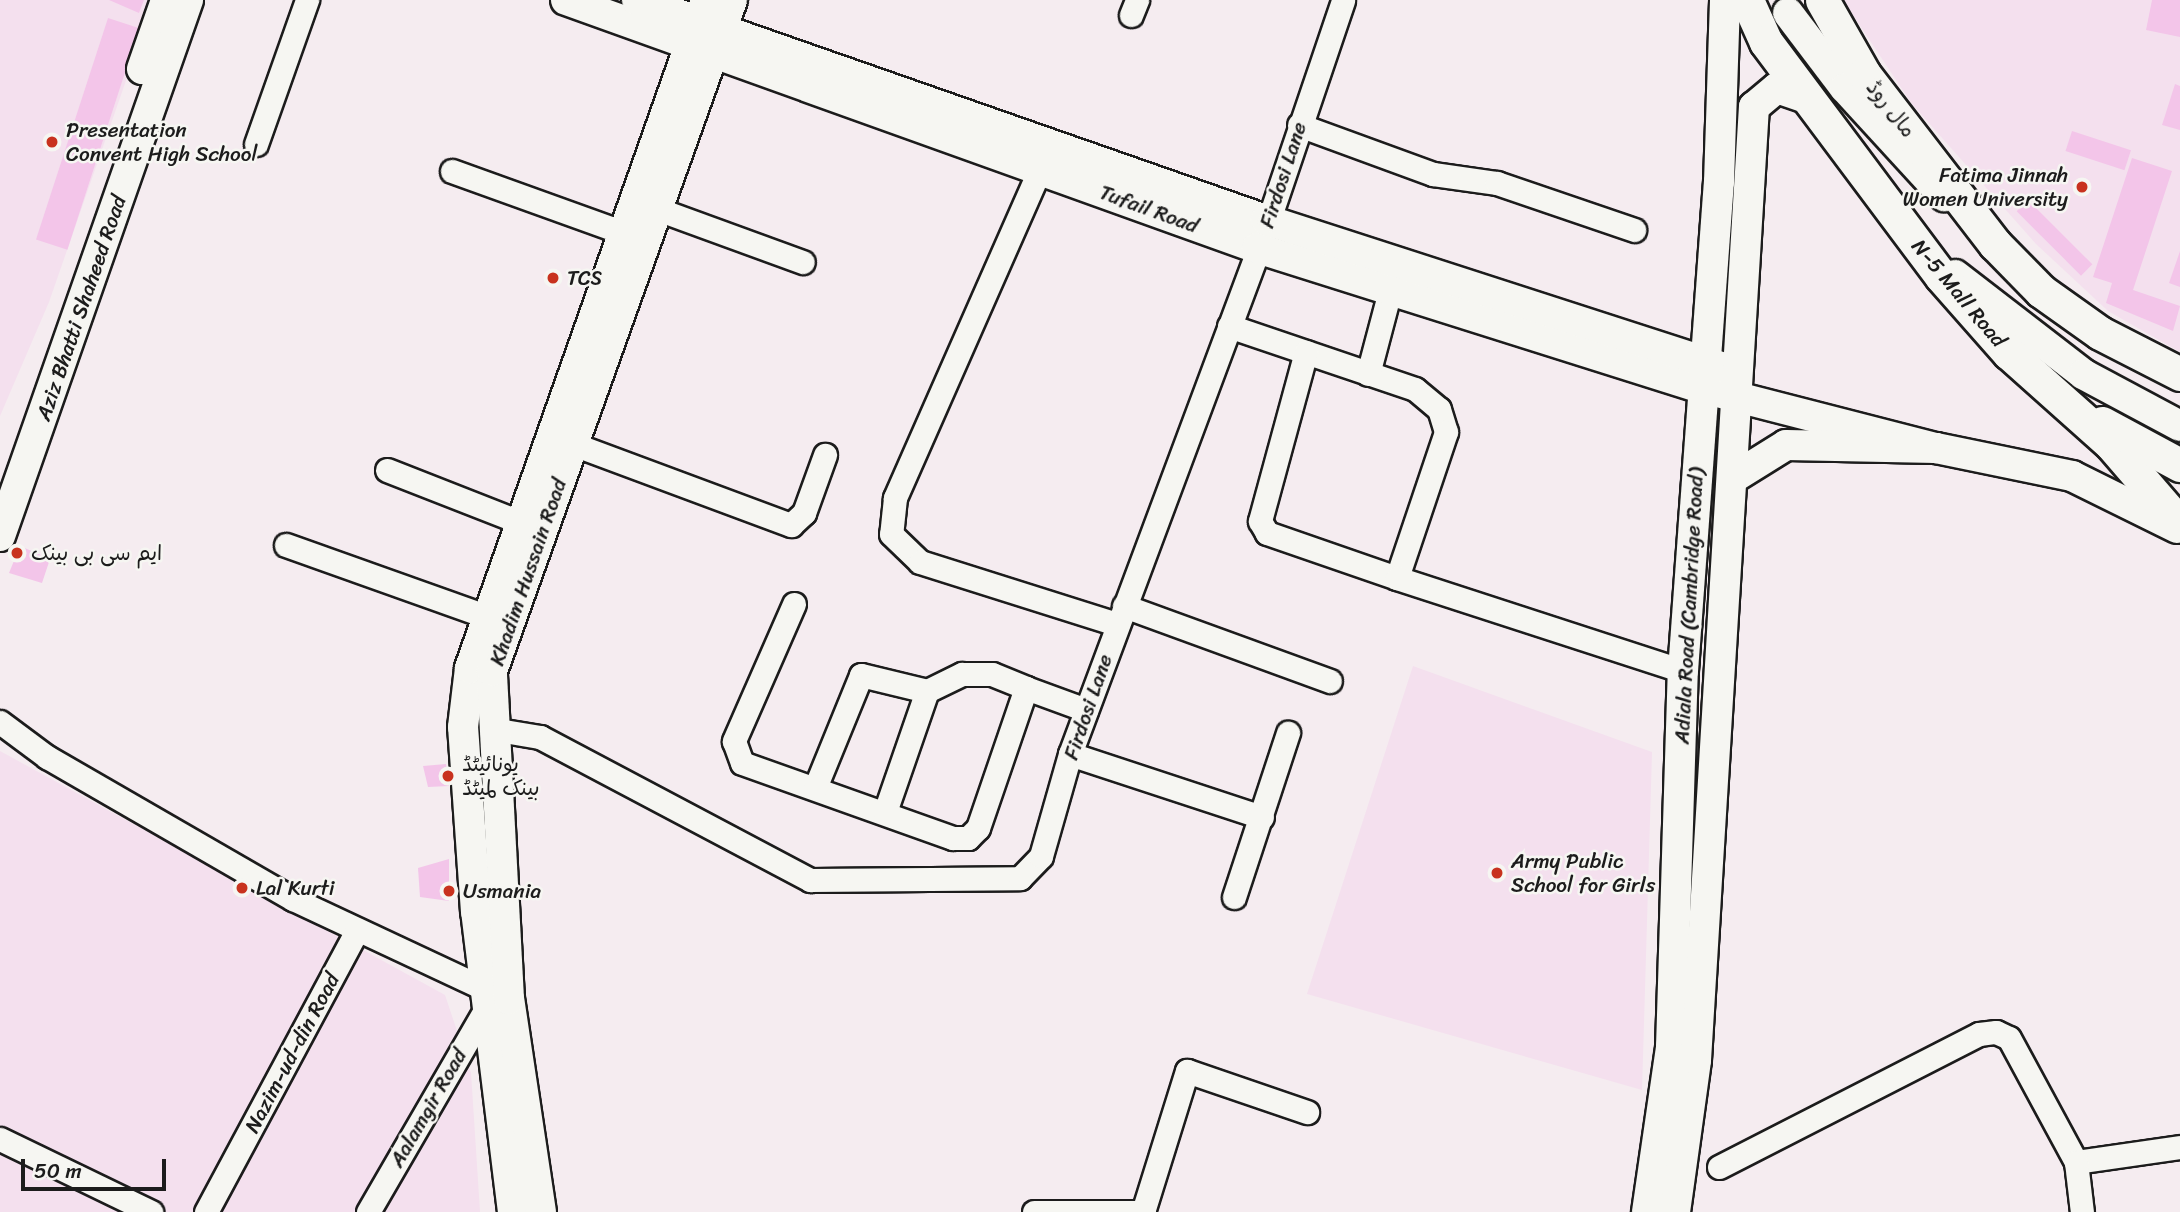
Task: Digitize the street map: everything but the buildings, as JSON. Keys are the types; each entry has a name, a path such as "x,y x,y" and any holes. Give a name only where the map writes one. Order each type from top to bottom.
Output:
{"highway":[{"name":"N-5 Mall Road","path":"1747,0 1766,42 1914,240 2009,353 2077,410 2180,524"},
{"name":"مال روڈ","path":"1822,0 1864,75 1995,244 2041,291 2100,333 2180,374"},
{"path":"2077,410 2180,464"}],"main road":[{"name":"Aziz Bhatti Shaheed Road","path":"0,483 166,0"},
{"name":"Aziz Bhatti Shaheed Road","path":"0,536 188,0"},
{"name":"Tufail Road","path":"566,0 706,29 1266,220 1703,375"},
{"name":"Tufail Road","path":"637,0 1040,169 1258,248 1390,291 1703,375 1936,449"},
{"name":"Khadim Hussain Road","path":"513,1212 494,998 463,727 470,668 624,233 706,29 732,0"},
{"name":"Adiala Road (Cambridge Road)","path":"1647,1212 1671,1048 1683,671 1703,375 1720,182 1725,0"},
{"path":"1788,13 1916,169 1995,244"},
{"name":"Khadim Hussain Road","path":"541,1212 494,998 492,671 657,209 706,29"},
{"name":"Adiala Road (Cambridge Road)","path":"1675,1212 1696,1060 1740,386 1754,107 1777,88 1809,99"},
{"path":"1914,240 2008,320 2083,374 2180,426"},
{"path":"1733,478 1786,444 1936,449 2072,475 2180,530"}],"street":[{"path":"256,144 307,0"},
{"name":"Firdosi Lane","path":"492,729 540,737 810,880 1020,878 1041,856 1070,754 1258,248 1343,0"},
{"path":"1300,125 1433,174 1497,183 1634,230"},
{"path":"1040,169 895,498 891,534 920,562 1121,615 1330,681"},
{"path":"452,171 624,233"},
{"path":"657,209 803,261"},
{"path":"1368,374 1390,291"},
{"path":"1229,326 1415,389 1439,409 1446,432 1397,578"},
{"path":"1306,352 1260,522 1266,533 1683,671"},
{"path":"573,444 791,525 804,513 825,455"},
{"path":"387,470 522,523"},
{"path":"286,545 488,617"},
{"path":"794,604 734,741 735,754 742,763 968,838 978,828 1026,688"},
{"path":"815,788 861,675 927,691 962,674 992,674 1086,710"},
{"path":"885,812 927,691"},
{"path":"0,722 71,771 357,930 494,998"},
{"path":"1234,897 1289,733"},
{"path":"1070,754 1262,817"},
{"name":"Nazim-ud-din Road","path":"206,1212 357,930"},
{"name":"Aalamgir Road","path":"368,1212 494,998"},
{"path":"1719,1167 1979,1034 1996,1032 2009,1038 2076,1162 2082,1212"},
{"path":"1034,1212 1144,1212 1187,1071 1307,1112"},
{"path":"0,1139 151,1212"},
{"path":"2076,1162 2180,1147"}],"shaded area":[{"name":"Presentation Convent High School","path":"0,0 154,0 49,302 0,416"},
{"name":"Fatima Jinnah Women University","path":"1843,0 2180,0 2180,352 2108,311 2036,244 1912,104"},
{"name":"Army Public School for Girls","path":"1413,666 1652,752 1642,1090 1307,994"},
{"path":"0,751 445,995 471,1073 480,1212 0,1212"}],"place":[{"name":"Presentation Convent High School","path":"52,142"},
{"name":"Fatima Jinnah Women University","path":"2082,187"},
{"name":"TCS","path":"553,278"},
{"name":"ایم سی بی بینک","path":"17,553"},
{"name":"یونائیٹڈ بینک لمیٹڈ","path":"448,776"},
{"name":"Army Public School for Girls","path":"1497,873"},
{"name":"Lal Kurti","path":"242,888"},
{"name":"Usmania","path":"449,891"}]}
